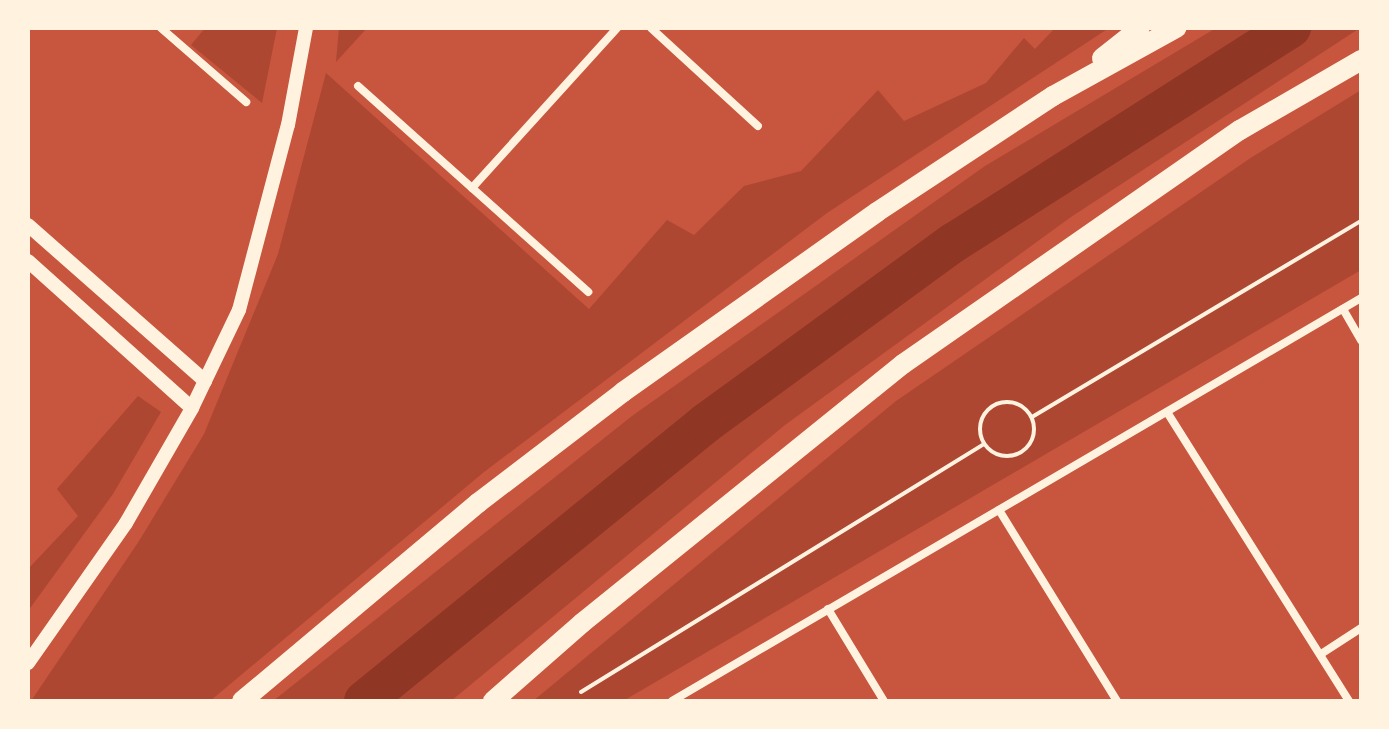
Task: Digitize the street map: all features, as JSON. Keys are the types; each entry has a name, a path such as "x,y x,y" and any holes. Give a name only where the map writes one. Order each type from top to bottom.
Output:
{"highway":[{"path":"1053,96 1140,28"},
{"path":"242,701 478,503 623,392 877,212 1053,96 1176,28"},
{"path":"493,701 593,613 903,364 1240,130 1361,60"}],"street":[{"path":"161,28 246,102"},
{"path":"28,663 126,523 205,381 247,281 288,125 306,28"},
{"path":"472,188 617,28"},
{"path":"651,28 758,126"},
{"path":"358,86 588,292"},
{"path":"28,225 205,381"},
{"path":"28,261 192,408"},
{"path":"672,701 1361,298"},
{"path":"1343,309 1361,340"},
{"path":"1167,412 1349,701"},
{"path":"999,510 1117,701"},
{"path":"828,609 884,701"},
{"path":"1321,654 1361,628"}],"path":[{"path":"1032,417 1361,221"},
{"path":"1011,402 1032,417 1030,444 1016,455 998,455 984,444 982,418 994,406 1011,402"},
{"path":"581,692 984,444"}],"shaded area":[{"path":"205,28 277,28 262,103 191,45"},
{"path":"339,28 367,28 336,62"},
{"path":"1055,28 1109,28 827,213 484,472 210,701 31,701 139,541 204,434 278,254 326,73 589,309 667,220 694,235 744,186 801,171 878,90 904,121 986,83 1024,38 1035,49"},
{"path":"1216,28 1360,28 1071,217 785,425 451,701 273,701 632,416 985,166"},
{"path":"1361,90 1361,270 623,701 533,701 896,401 1252,157"},
{"path":"138,396 161,412 113,494 28,611 28,569 78,516 57,489"}],"waterway":[{"path":"364,701 706,423 953,243 1291,28"}]}
